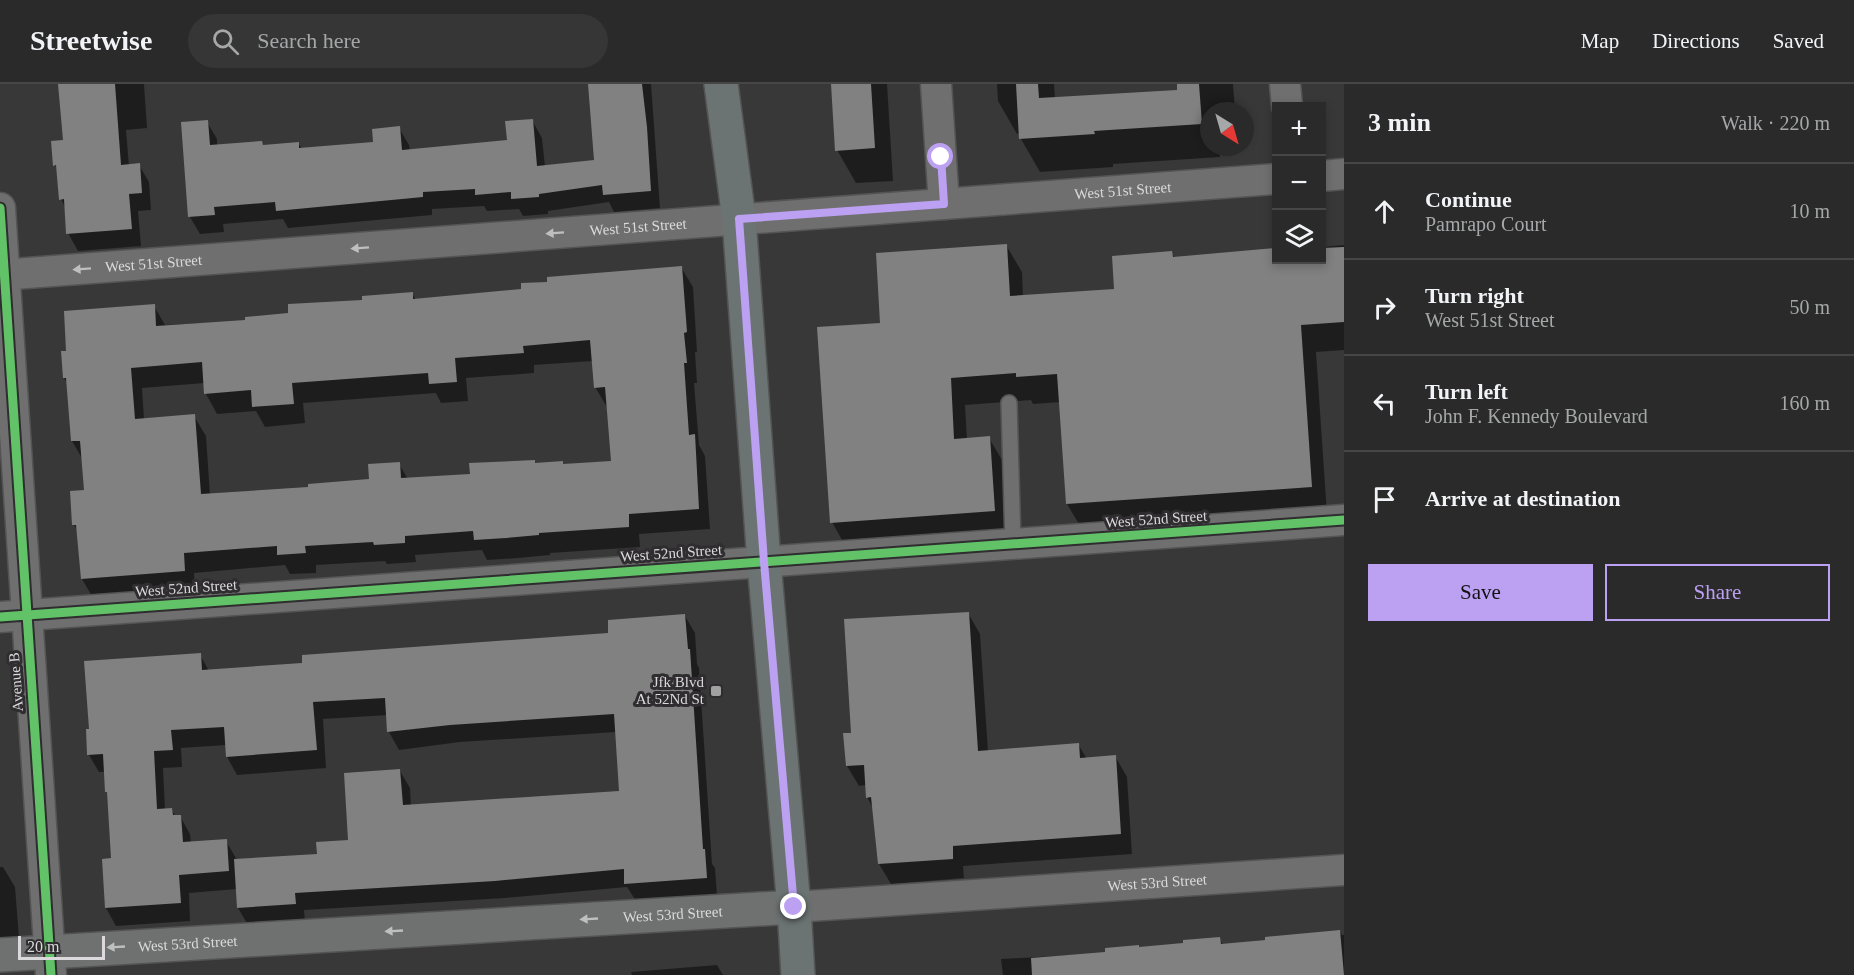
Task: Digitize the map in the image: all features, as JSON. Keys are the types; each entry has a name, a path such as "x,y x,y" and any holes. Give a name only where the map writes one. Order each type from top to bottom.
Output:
{"main road":[{"path":"721,84 739,219 798,975"}],"street":[{"path":"936,84 944,204"},
{"path":"1285,84 1287,102"},
{"path":"1326,176 1344,174"},
{"name":"West 51st Street","path":"2,274 1272,179"},
{"name":"Avenue B","path":"0,208 13,616 50,963"},
{"name":"West 52nd Street","path":"13,616 1344,520"},
{"name":"West 53rd Street","path":"0,955 50,963 794,907 1344,870"}],"lane":[{"path":"1009,403 1013,544"}],"building":[{"path":"58,84 115,84 121,165 140,163 142,193 129,194 132,229 66,234 64,199 59,200 51,141 63,140"},
{"path":"588,84 642,84 651,191 603,195 602,185 539,194 539,197 511,199 511,192 475,195 475,189 423,192 423,197 276,211 275,202 214,207 215,215 188,217 181,122 208,120 210,145 262,141 263,145 299,142 299,148 373,142 372,129 400,126 402,150 507,140 505,121 533,119 537,166 594,160"},
{"path":"831,84 871,84 875,148 835,151"},
{"path":"1016,84 1038,84 1039,98 1177,90 1177,84 1199,84 1200,124 1094,131 1095,134 1019,139"},
{"path":"1007,244 1010,296 1114,289 1112,256 1172,251 1173,257 1272,248 1272,264 1326,264 1326,248 1344,247 1344,322 1301,325 1312,487 1066,504 1057,374 1016,377 1016,373 951,378 954,439 990,436 995,511 830,523 817,327 880,323 876,253"},
{"path":"682,266 687,332 684,333 687,363 684,363 689,435 695,434 699,509 629,514 629,527 539,533 539,535 506,538 474,540 473,531 405,536 405,543 374,545 373,542 305,546 306,553 277,555 277,546 184,553 185,571 81,579 76,525 72,525 70,491 84,490 80,441 71,441 66,378 63,378 61,351 66,351 64,311 155,304 156,326 245,320 245,317 288,313 288,304 362,300 362,296 413,292 413,299 521,289 521,283 547,282 547,277","holes":["590,340 594,388 605,387 611,461 563,464 563,461 535,463 535,460 469,463 470,474 401,478 400,462 368,464 369,479 308,484 308,487 201,494 195,414 135,419 131,368 202,362 204,394 251,390 252,407 294,404 292,383 428,373 429,384 457,382 455,358 524,353 523,346"]},
{"path":"969,612 978,751 1079,743 1080,758 1116,755 1121,834 953,846 953,859 878,864 871,797 866,798 864,765 846,766 843,733 851,733 844,619"},
{"path":"685,614 688,649 690,649 703,849 705,849 707,878 624,884 624,869 495,881 295,893 296,904 237,908 234,859 317,854 316,842 348,840 344,773 400,769 403,805 619,791 614,714 450,725 387,732 385,698 313,702 317,750 226,757 224,727 171,730 173,750 154,751 157,809 172,808 173,815 181,815 183,842 227,839 229,871 179,875 181,903 105,908 102,859 111,858 107,792 105,792 103,754 87,755 86,729 89,729 84,661 201,653 202,670 302,663 302,655 608,633 608,620"},
{"path":"1340,930 1344,975 1032,975 1031,958 1105,952 1105,948 1183,943 1183,940 1220,937 1221,944 1265,940 1265,937"}],"cycle path":[{"path":"0,208 51,975"},
{"path":"0,617 1344,520"}],"place":[{"name":"Jfk Blvd At 52Nd St","path":"716,691"}],"route":[{"path":"794,907 764,562 739,219 944,204 941,157"}]}
